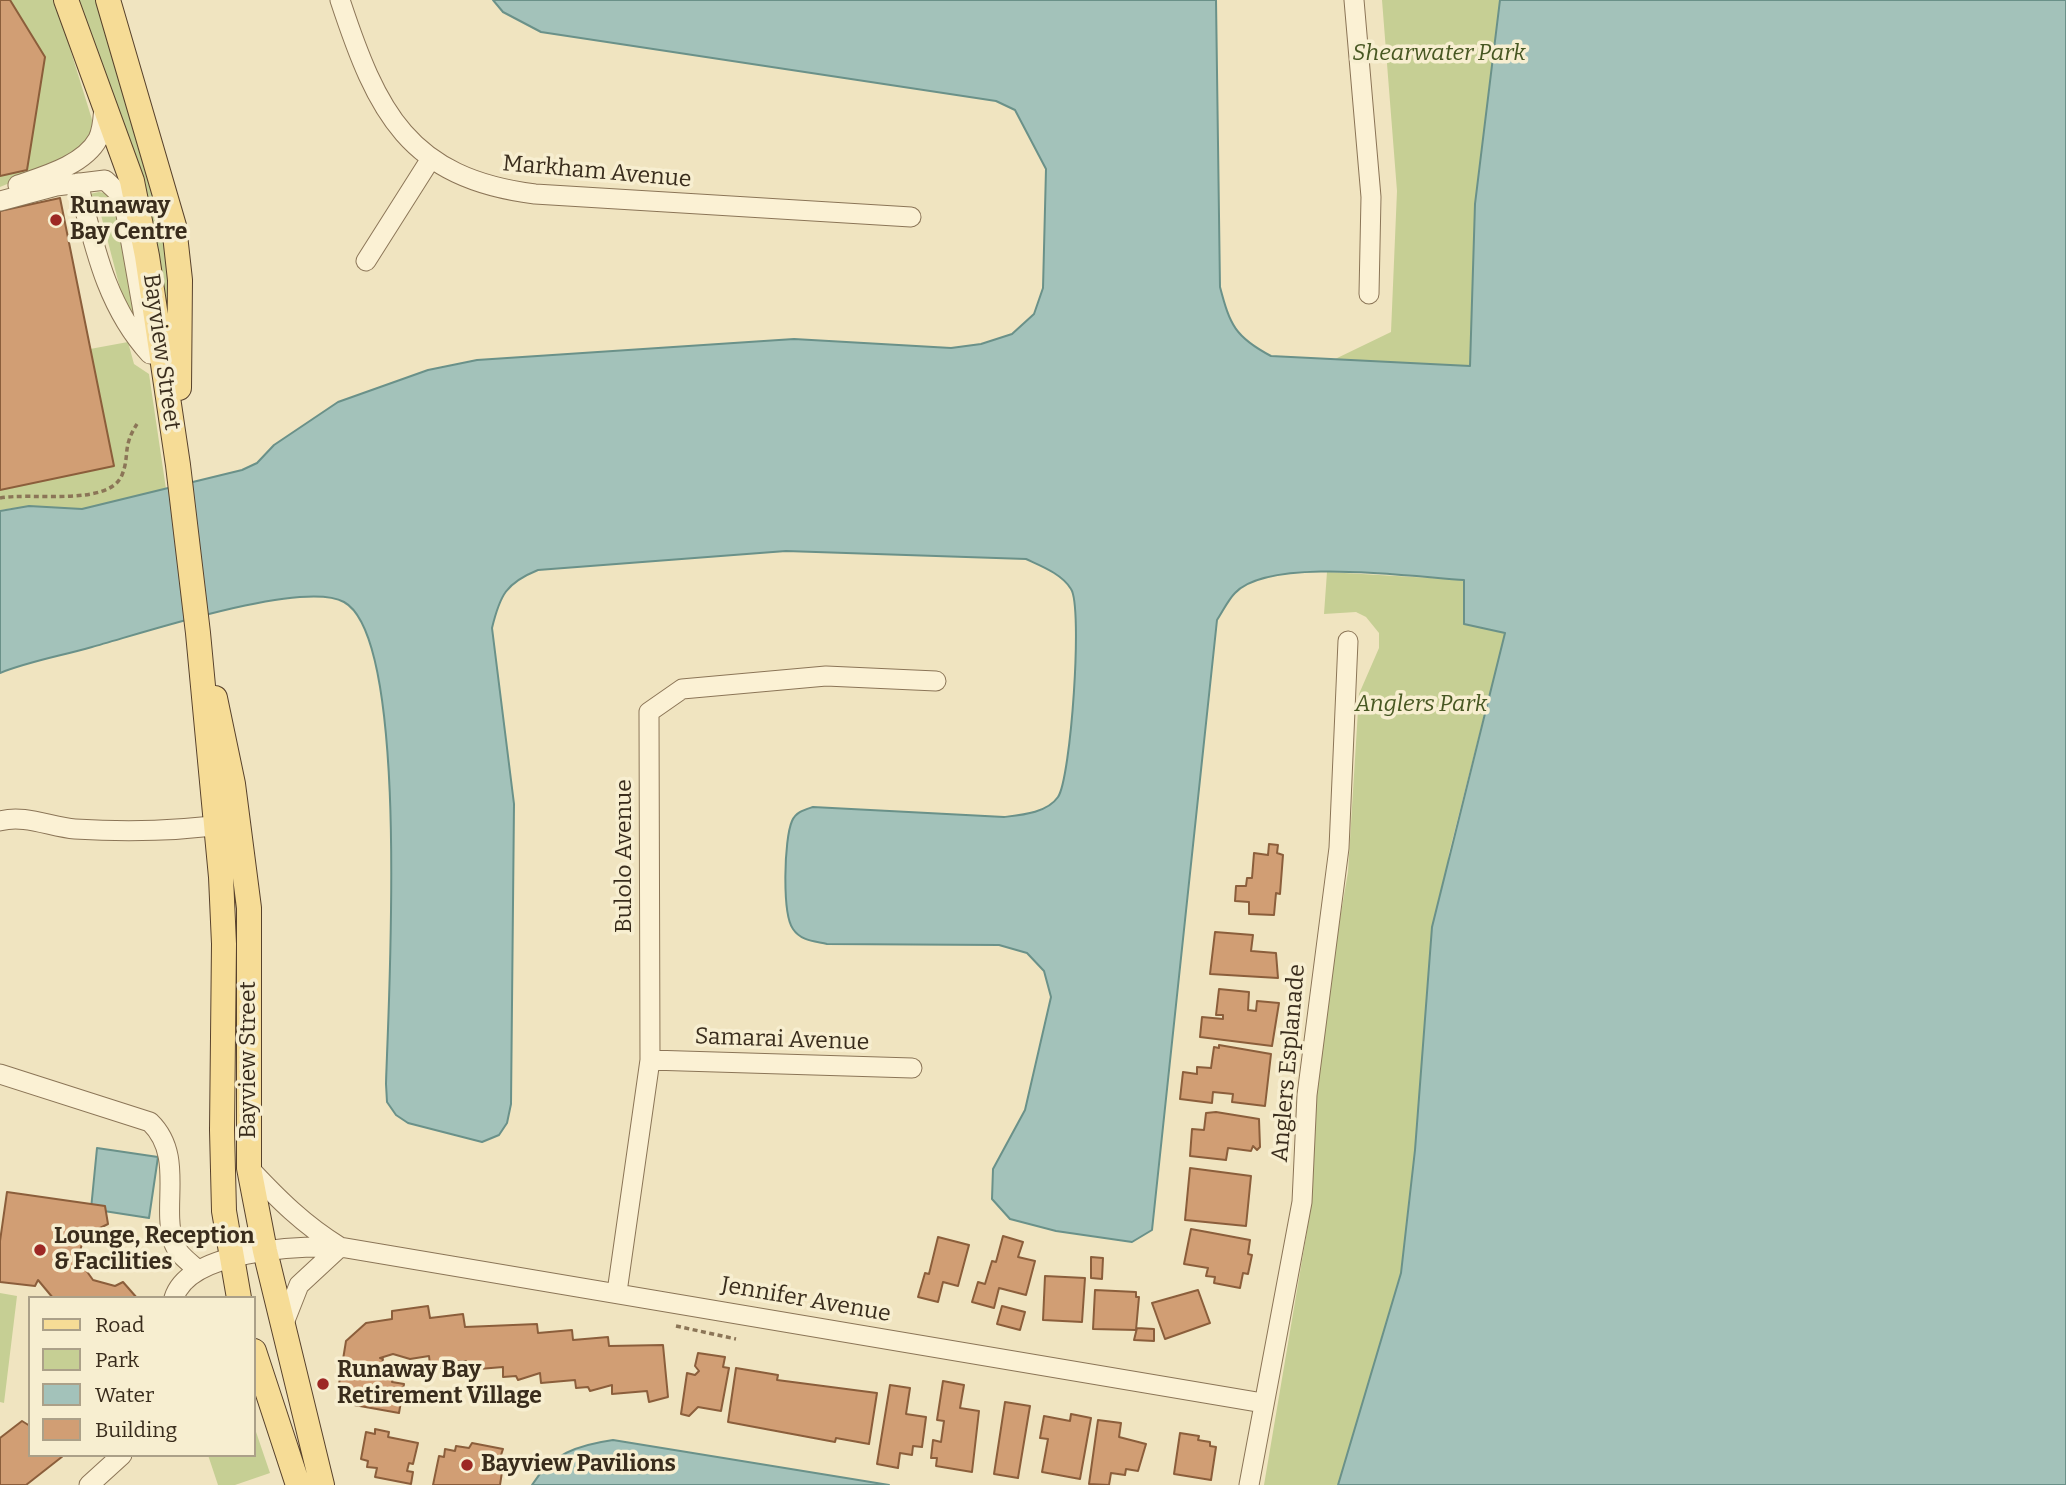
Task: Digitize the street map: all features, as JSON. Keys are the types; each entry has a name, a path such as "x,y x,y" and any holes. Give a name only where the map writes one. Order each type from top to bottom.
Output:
{"main road":[{"name":"Bayview Street","path":"66,0 126,161 138,209 178,465 198,633 220,718 228,824 224,944 223,1172 239,1296"},
{"name":"Bayview Street","path":"108,0 158,167 176,239 180,280 178,465"},
{"name":"Bayview Street","path":"228,824 249,908 249,1167 265,1251 322,1485"},
{"path":"256,1357 298,1485"},
{"path":"275,1412 290,1411 301,1402"}],"street":[{"name":"Markham Avenue","path":"340,0 360,60 397,127 430,160 494,189 535,194 911,217"},
{"path":"1354,0 1371,197 1369,294"},
{"path":"0,189 46,174 80,158 97,140 104,106"},
{"path":"366,261 430,160"},
{"path":"0,201 78,183 105,180 120,194 155,383 173,433"},
{"path":"78,183 102,274 116,309 129,332 150,355"},
{"name":"Anglers Esplanade","path":"1249,1485 1302,1202 1307,1094 1339,848 1348,641"},
{"name":"Bulolo Avenue","path":"617,1293 650,1060 649,712 682,689 826,676 936,681"},
{"path":"0,821 11,818 74,829 228,824"},
{"name":"Samarai Avenue","path":"650,1060 912,1068"},
{"path":"0,1074 150,1122 164,1136 171,1186 173,1240 180,1255 198,1270 180,1286 175,1296"},
{"name":"Jennifer Avenue","path":"249,1167 309,1228 340,1247"},
{"name":"Jennifer Avenue","path":"198,1270 232,1259 297,1245 340,1247 1263,1403"},
{"path":"284,1322 299,1285 340,1247"},
{"path":"89,1485 120,1457"}],"path":[{"path":"0,498 35,494 79,497 106,491 123,474 126,445 137,424"},
{"path":"676,1326 736,1339"}],"green space":[{"path":"10,0 55,0 94,126 93,137 70,158 0,187 0,176 27,170 45,57"},
{"path":"78,0 97,0 168,240 173,433 138,162"},
{"name":"Shearwater Park","path":"1382,0 1500,0 1475,204 1470,366 1331,361 1391,332 1397,191"},
{"path":"90,194 110,194 120,213 142,333 128,319 101,215"},
{"path":"128,342 134,364 149,374 166,489 82,509 29,506 0,510 0,490 90,349"},
{"name":"Anglers Park","path":"1327,572 1465,580 1505,633 1449,853 1401,1273 1338,1485 1264,1485 1308,1225 1319,1040 1348,872 1359,694 1379,648 1379,633 1366,617 1356,612 1324,614"},
{"path":"0,1293 17,1296 4,1403 0,1402"},
{"path":"256,1432 270,1473 235,1485 218,1485 209,1457 256,1457"}],"water":[{"path":"493,0 1216,0 1220,287 1236,329 1249,343 1271,356 1470,366 1475,204 1500,0 2066,0 2066,1485 1338,1485 1401,1273 1415,1150 1432,927 1505,633 1464,624 1464,580 1344,571 1278,575 1253,582 1235,593 1217,620 1152,1230 1132,1242 1056,1231 1010,1219 992,1199 993,1169 1025,1110 1051,997 1044,971 1027,953 999,945 827,944 800,936 789,921 785,876 787,843 792,821 803,810 813,807 1004,817 1041,810 1058,797 1067,759 1074,693 1074,602 1071,589 1062,579 1026,559 786,551 538,570 511,585 498,607 492,628 514,804 511,1104 507,1123 499,1135 482,1142 408,1123 396,1115 387,1102 386,1084 391,907 387,750 379,682 365,630 344,602 323,597 294,597 182,621 0,673 0,511 29,506 82,509 242,470 257,463 274,445 338,402 428,370 477,360 794,339 951,348 981,344 1012,334 1034,314 1043,288 1046,169 1015,110 996,101 541,32 503,12"},
{"path":"97,1148 158,1157 149,1218 91,1209"},
{"path":"613,1440 889,1485 532,1485 548,1466 566,1453"}],"building":[{"path":"0,0 10,0 45,57 27,170 0,176"},
{"path":"60,198 114,466 0,490 0,211"},
{"path":"1269,844 1278,845 1277,853 1283,855 1280,894 1276,893 1274,915 1249,914 1249,902 1235,901 1236,886 1246,886 1247,878 1252,878 1254,853 1268,855"},
{"path":"1215,932 1253,935 1251,951 1276,953 1278,978 1210,974"},
{"path":"1219,989 1249,992 1248,1010 1256,1011 1257,1001 1279,1003 1272,1046 1200,1037 1202,1017 1223,1019 1223,1015 1216,1015"},
{"path":"1219,1045 1271,1054 1265,1106 1232,1102 1233,1094 1213,1092 1212,1103 1180,1099 1183,1072 1197,1074 1197,1067 1211,1068 1214,1047 1219,1048"},
{"path":"1216,1112 1259,1119 1260,1147 1257,1150 1253,1146 1251,1151 1228,1148 1226,1160 1190,1156 1192,1129 1204,1130 1206,1113"},
{"path":"1190,1168 1251,1176 1246,1226 1185,1220"},
{"name":"Lounge, Reception & Facilities","path":"7,1192 105,1206 108,1224 84,1236 78,1259 93,1280 115,1286 123,1282 135,1296 51,1296 38,1280 35,1286 0,1282 0,1241"},
{"path":"1191,1229 1250,1240 1248,1254 1252,1255 1248,1274 1243,1273 1240,1288 1214,1283 1215,1277 1206,1276 1208,1268 1184,1264"},
{"path":"1003,1236 1023,1242 1018,1257 1035,1261 1026,1295 999,1288 994,1308 972,1302 978,1282 985,1284 992,1261 996,1262"},
{"path":"938,1237 969,1245 958,1286 943,1282 938,1302 918,1297 925,1273 929,1274"},
{"path":"1091,1257 1103,1258 1102,1279 1091,1278"},
{"path":"1045,1276 1085,1278 1082,1322 1043,1320"},
{"path":"1095,1290 1136,1292 1136,1297 1139,1297 1136,1330 1093,1329"},
{"path":"1198,1290 1210,1323 1165,1339 1152,1303"},
{"path":"428,1306 430,1318 463,1314 465,1327 537,1324 538,1333 572,1330 573,1340 608,1337 609,1346 663,1345 668,1397 649,1402 647,1391 612,1394 612,1385 590,1391 588,1387 576,1388 575,1380 541,1383 540,1373 518,1380 516,1376 503,1377 503,1367 467,1370 466,1361 456,1362 456,1366 441,1368 441,1365 430,1365 429,1356 410,1359 393,1354 380,1358 383,1359 380,1371 394,1374 392,1382 404,1384 399,1413 343,1403 346,1385 339,1384 346,1341 366,1323 392,1319 392,1311"},
{"path":"1002,1306 1025,1312 1020,1330 997,1324"},
{"path":"1137,1328 1154,1329 1154,1341 1134,1340"},
{"path":"698,1353 725,1357 723,1367 729,1368 721,1411 698,1407 689,1416 681,1414 687,1373 695,1375 699,1371 695,1366"},
{"path":"736,1368 778,1375 777,1380 877,1393 869,1444 836,1438 835,1442 728,1422"},
{"path":"943,1381 964,1385 960,1408 979,1411 972,1472 936,1466 937,1458 931,1458 933,1440 941,1442 944,1421 937,1420"},
{"path":"890,1385 910,1388 906,1414 926,1417 922,1447 913,1446 912,1455 900,1453 898,1468 877,1464"},
{"path":"1005,1402 1030,1406 1018,1478 994,1474"},
{"path":"1071,1414 1091,1418 1080,1479 1042,1472 1048,1439 1040,1438 1044,1416 1070,1421"},
{"path":"1098,1420 1121,1423 1119,1437 1146,1444 1138,1471 1126,1469 1125,1475 1111,1473 1109,1485 1089,1484"},
{"path":"22,1421 28,1425 28,1457 62,1457 26,1485 0,1485 0,1438"},
{"name":"Bayview Pavilions","path":"375,1429 389,1432 388,1437 418,1443 413,1464 409,1463 407,1471 413,1472 411,1484 375,1477 377,1468 367,1467 368,1461 361,1459 366,1432 375,1434"},
{"path":"1180,1433 1199,1436 1198,1440 1210,1442 1210,1446 1216,1447 1211,1480 1174,1474"},
{"name":"Bayview Pavilions","path":"472,1443 503,1449 496,1470 502,1472 500,1485 433,1485 439,1456 444,1457 445,1449 455,1451 456,1446 469,1448"}],"place":[{"name":"Runaway Bay Centre","path":"56,220"},
{"name":"Lounge, Reception & Facilities","path":"40,1250"},
{"name":"Runaway Bay Retirement Village","path":"323,1384"},
{"name":"Bayview Pavilions","path":"467,1465"}]}
